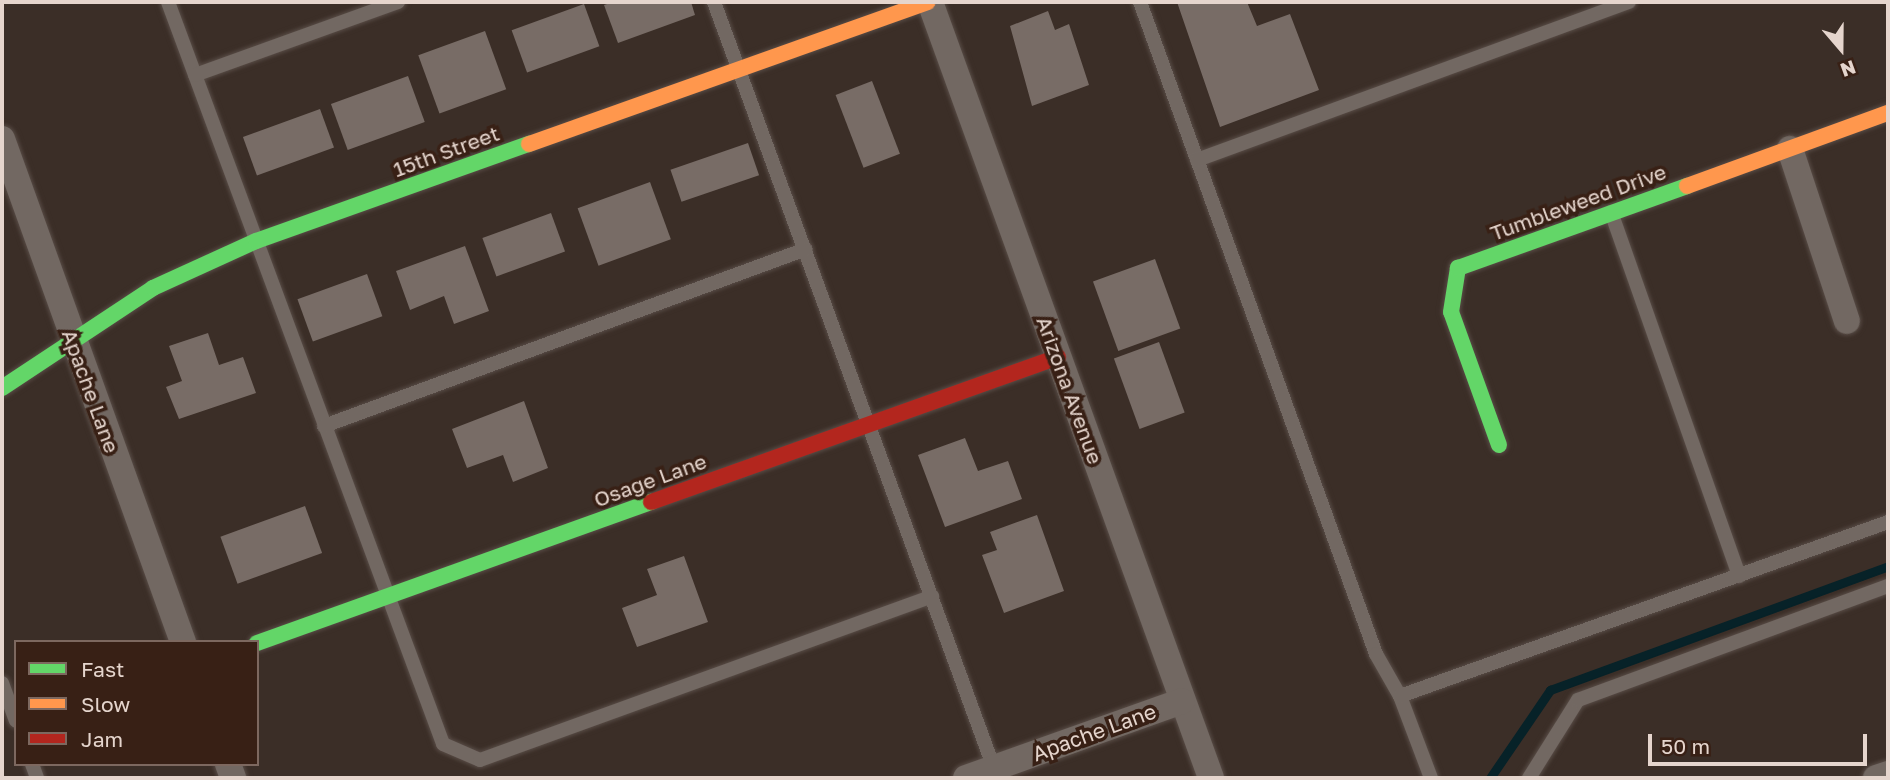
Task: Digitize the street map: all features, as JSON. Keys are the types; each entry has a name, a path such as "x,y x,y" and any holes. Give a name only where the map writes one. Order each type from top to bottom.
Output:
{"street":[{"name":"15th Street","path":"2,388 72,339 153,288 256,241 928,2"},
{"name":"Arizona Avenue","path":"928,2 1211,778"},
{"name":"Tumbleweed Drive","path":"1499,445 1451,312 1458,268 1888,113"},
{"name":"Apache Lane","path":"2,139 182,640"},
{"path":"1790,149 1847,321"},
{"name":"Osage Lane","path":"259,641 1058,356"},
{"name":"Apache Lane","path":"966,778 996,773 1182,701"},
{"path":"1876,778 1888,774"}],"lane":[{"path":"168,2 443,744 480,760 932,596"},
{"path":"195,75 398,2"},
{"path":"714,2 996,773"},
{"path":"1140,2 1376,654 1399,696 1431,778"},
{"path":"1197,160 1629,2"},
{"path":"1611,211 1740,576"},
{"path":"324,426 806,248"},
{"path":"1399,696 1888,522"},
{"path":"1529,778 1578,700 1888,586"},
{"path":"2,683 14,716"}],"building":[{"path":"613,2 691,2 695,15 618,43 604,5"},
{"path":"1177,2 1247,2 1257,26 1290,14 1319,90 1220,127"},
{"path":"584,4 599,46 527,73 512,30"},
{"path":"1048,11 1055,30 1069,24 1089,85 1032,106 1010,26"},
{"path":"485,31 506,89 439,114 418,55"},
{"path":"408,76 425,122 348,150 331,104"},
{"path":"872,81 900,154 864,168 836,95"},
{"path":"320,109 334,148 257,176 243,137"},
{"path":"748,143 759,175 682,202 670,170"},
{"path":"650,182 671,239 599,266 578,208"},
{"path":"551,213 565,252 496,276 482,238"},
{"path":"465,246 489,311 454,324 444,296 410,310 396,271"},
{"path":"1155,259 1180,329 1118,351 1093,282"},
{"path":"367,274 382,316 313,342 297,299"},
{"path":"208,333 219,365 243,357 256,393 179,419 166,387 182,381 169,346"},
{"path":"1159,342 1185,412 1140,429 1114,358"},
{"path":"524,401 548,468 513,482 503,455 467,468 452,429"},
{"path":"965,438 978,471 1008,461 1022,499 945,527 918,455"},
{"path":"305,506 322,553 238,584 220,537"},
{"path":"1037,515 1064,591 1004,613 982,555 997,550 990,532"},
{"path":"684,556 708,622 637,647 622,608 657,595 647,569"}],"waterway":[{"path":"1490,778 1550,690 1888,566"}],"traffic: fast":[{"path":"2,388 153,288 256,241 529,144"},
{"path":"1499,445 1451,312 1458,268 1687,186"},
{"path":"259,642 651,502"}],"traffic: slow":[{"path":"529,144 927,2"},
{"path":"1687,186 1888,113"}],"traffic: jam":[{"path":"651,502 1058,357"}]}
